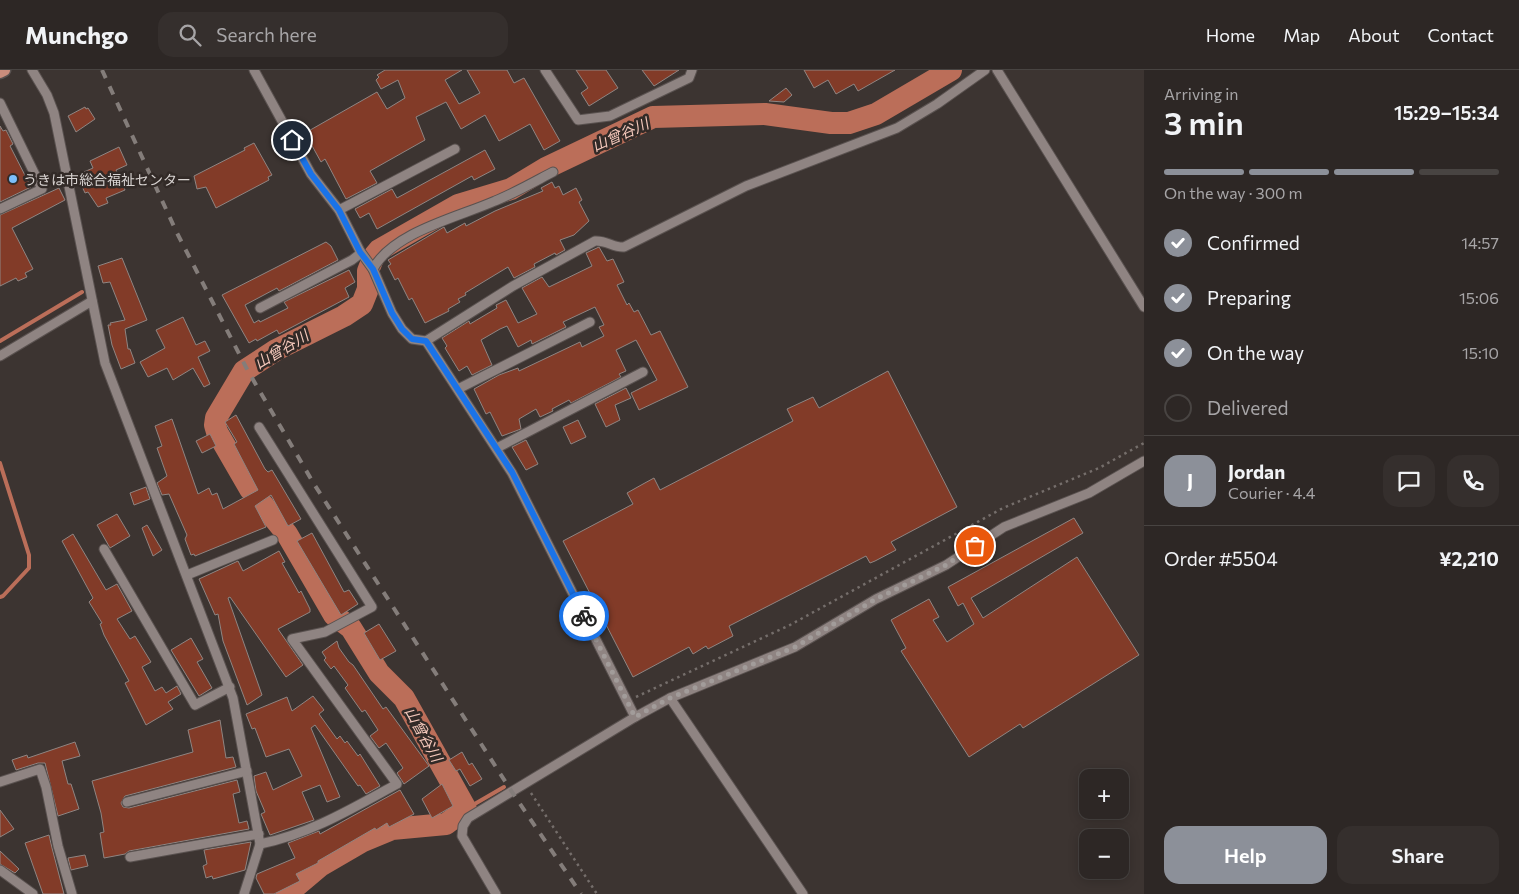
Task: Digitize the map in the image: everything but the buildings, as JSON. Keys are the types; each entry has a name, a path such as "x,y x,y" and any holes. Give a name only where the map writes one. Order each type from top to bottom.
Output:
{"main road":[{"path":"0,72 4,70"}],"street":[{"path":"32,70 47,95 54,113 80,232 105,363 230,687 260,839 244,894"},
{"path":"254,70 311,174 339,210 372,268 392,313 402,329 412,339 426,341 513,286 595,241 624,247 746,186 897,128 937,104 986,70"},
{"path":"545,70 578,120 610,116 670,89 689,78 692,70"},
{"path":"997,70 1144,307"},
{"path":"0,103 42,189 0,209"},
{"path":"339,210 455,149"},
{"path":"372,268 386,252 434,223 511,195 554,172"},
{"path":"260,308 363,255"},
{"path":"0,356 92,301"},
{"path":"458,389 590,322"},
{"path":"426,341 512,472 635,717"},
{"path":"497,448 643,372"},
{"path":"130,857 260,839 283,839 318,826 397,784 292,640 335,627 372,607 259,428"},
{"path":"496,894 462,836 463,826 468,818 635,717 670,698 795,647 876,599 946,565 1004,527 1089,493 1144,461"},
{"path":"187,575 272,540"},
{"path":"104,549 195,705 230,687"},
{"path":"670,698 802,894"},
{"path":"0,782 40,769 58,846 72,894"},
{"path":"127,802 247,771"},
{"path":"0,870 33,894"}],"path":[{"path":"627,700 790,625 1003,508 1099,468 1144,443"},
{"path":"525,783 597,894"}],"waterway":[{"name":"山曾谷川","path":"287,894 320,866 363,841 392,829 446,824 466,809 404,698 379,673 351,628 334,615 287,534 250,489 217,432 216,418 244,371 276,350 344,316 362,304 368,289 368,271 374,256 379,250 458,205 511,189 546,168 653,117 765,114 831,123 849,123 876,114 951,70"},
{"path":"0,341 82,292"},
{"path":"0,463 29,555 29,568 0,597"},
{"path":"466,809 504,787"}],"railway":[{"path":"102,70 177,233 248,371 314,484 512,792 581,894"}],"way so far":[{"path":"584,616 635,717 670,698 795,647 876,599 946,565 975,546"}],"place":[{"name":"うきは市総合福祉センター","path":"13,179"}],"route":[{"path":"292,140 311,174 331,197 339,210 360,252 373,269 392,313 402,329 412,339 426,341 512,472 584,616"}]}
